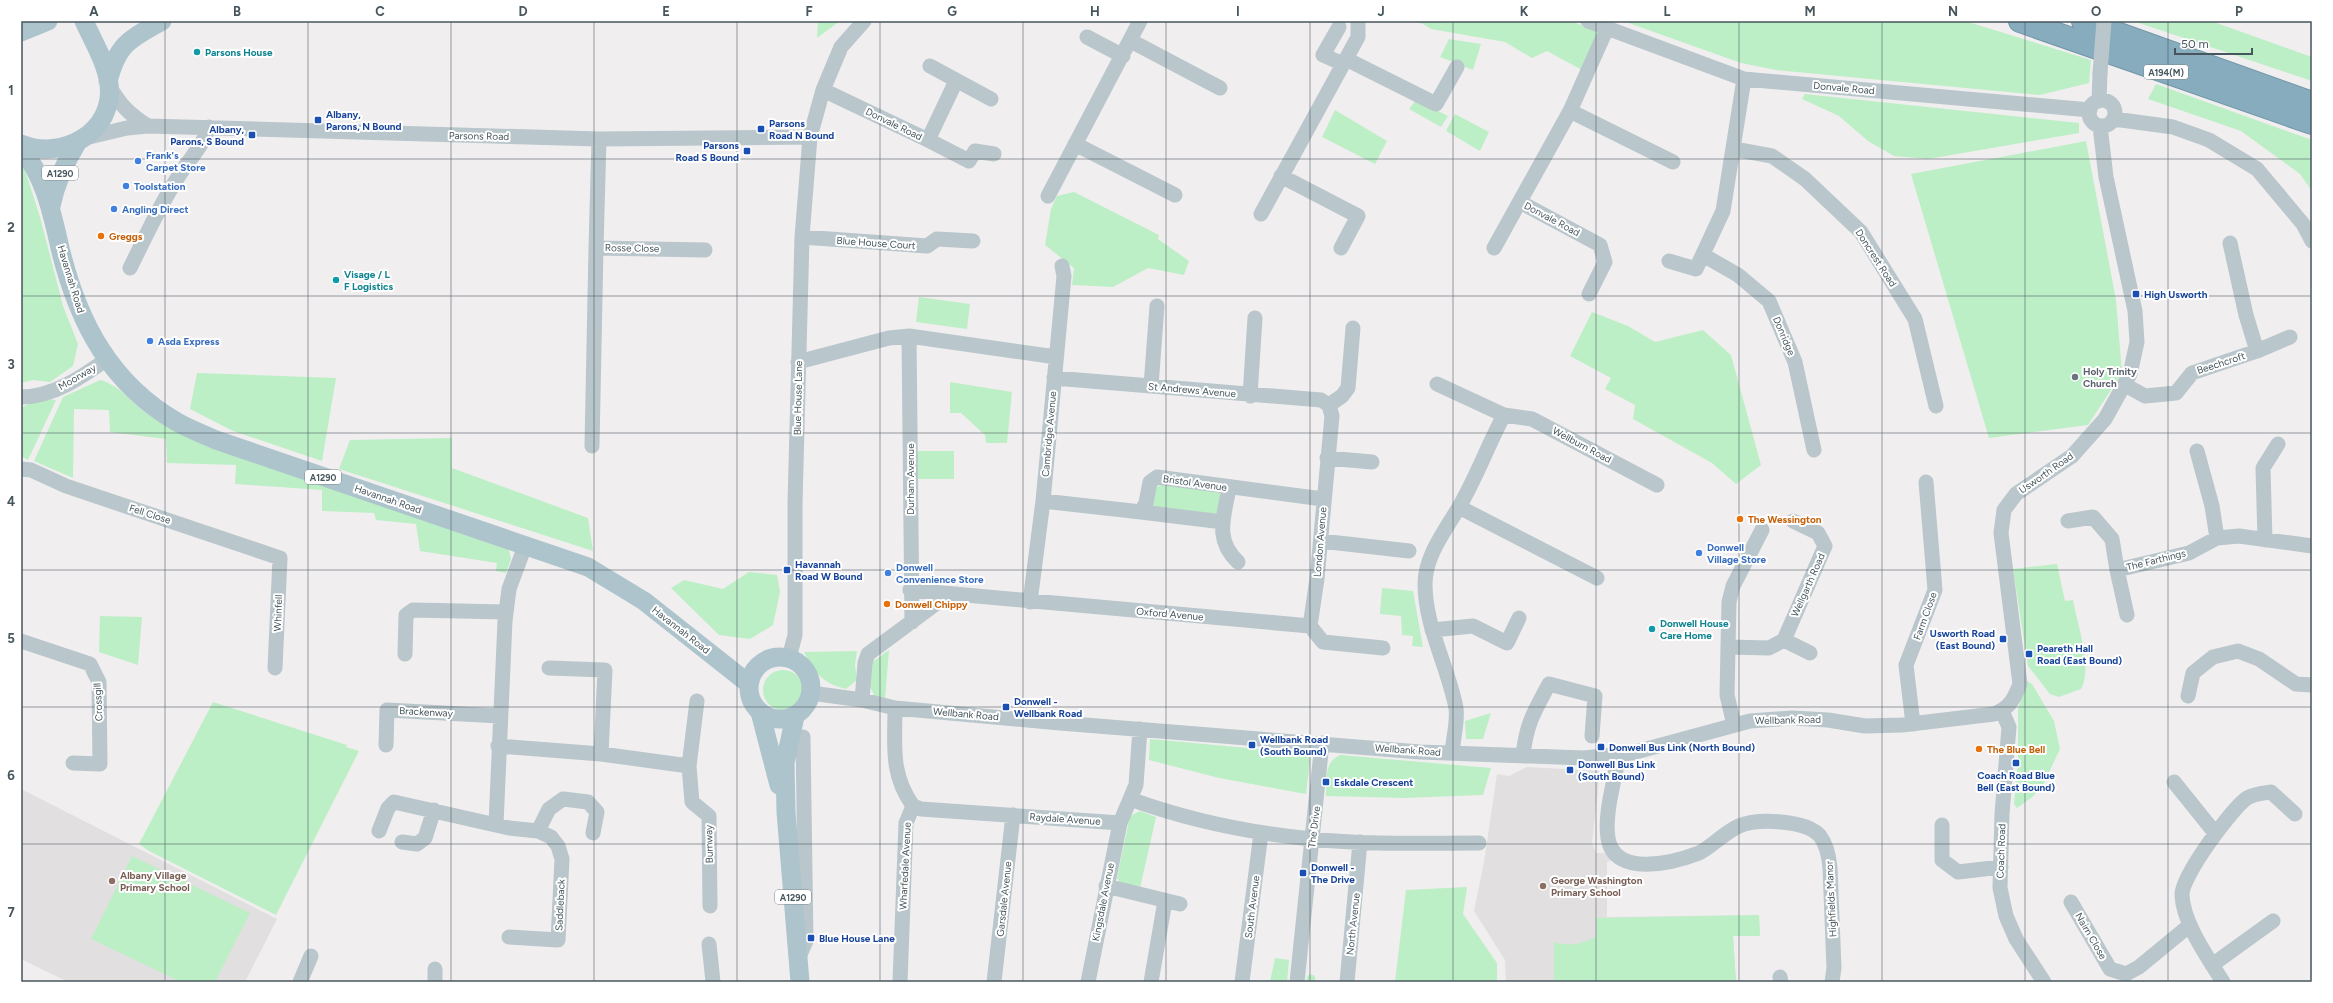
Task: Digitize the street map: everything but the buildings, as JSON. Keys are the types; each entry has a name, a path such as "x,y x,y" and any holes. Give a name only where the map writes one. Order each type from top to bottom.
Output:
{"highway":[{"name":"A194(M)","path":"2020,21 2312,123"},
{"name":"A194(M)","path":"2083,21 2312,103"}],"main road":[{"path":"21,32 48,21"},
{"path":"84,21 102,60 109,83"},
{"name":"Havannah Road","path":"51,207 55,184 64,163 81,140 96,126 104,113 113,62 122,47 131,38 162,21"},
{"path":"21,144 46,151 62,149 81,140"},
{"name":"Havannah Road","path":"21,148 32,162 51,207 73,293 84,323 107,359 140,396 155,408 184,426 216,440 588,567 644,601 749,684"},
{"path":"749,684 753,673 759,665 769,659 789,658 803,666 809,676 811,693 808,704 795,716 784,719 774,719 760,712"},
{"name":"A1290","path":"749,684 749,694 753,704 760,712 797,858 798,959 800,982"},
{"name":"A1290","path":"786,812 795,758 795,716"}],"street":[{"path":"810,137 823,90 841,47 864,21"},
{"path":"1048,196 1140,21"},
{"path":"1261,214 1358,37 1358,21"},
{"name":"Donvale Road","path":"1588,21 1744,79 2094,106"},
{"path":"2094,106 2107,101 2114,107 2114,119 2110,124 2100,126 2093,122 2094,106 2100,73 2104,21"},
{"path":"1339,27 1323,55 1344,62 1436,104 1457,66"},
{"name":"Donvale Road","path":"1494,248 1570,111 1607,28"},
{"path":"1087,37 1122,56"},
{"path":"1131,40 1220,88"},
{"path":"930,66 991,99"},
{"path":"1669,261 1696,269 1723,212 1744,79"},
{"name":"Donvale Road","path":"823,90 928,140 956,81"},
{"path":"109,83 117,100 131,115 148,126"},
{"path":"1570,111 1673,162"},
{"path":"2114,119 2173,126 2209,140 2257,169 2303,224 2312,241"},
{"name":"Parsons Road","path":"81,140 127,128 148,126 599,138 810,137"},
{"name":"Usworth Road","path":"2002,711 2010,705 2020,684 2001,533 2004,510 2016,494 2072,456 2105,419 2130,374 2137,342 2134,311 2106,177 2100,126"},
{"path":"130,268 158,211 182,170 203,143 209,127"},
{"name":"Blue House Lane","path":"789,658 794,636 798,362 802,238 810,137"},
{"name":"Rosse Close","path":"599,138 596,248 705,250"},
{"path":"928,140 969,161 975,151 994,154"},
{"path":"1075,144 1175,195"},
{"name":"Doncrest Road","path":"1734,149 1772,156 1805,179 1861,232 1915,319 1936,406"},
{"path":"1281,176 1358,216 1340,248"},
{"name":"Donvale Road","path":"1520,202 1600,245 1605,262 1589,294"},
{"name":"Blue House Court","path":"802,238 927,246 937,239 972,241"},
{"name":"Beechcroft","path":"2230,243 2246,315 2257,351"},
{"path":"592,446 596,248"},
{"name":"Donridge","path":"1703,255 1738,275 1769,301 1795,362 1814,450"},
{"name":"Cambridge Avenue","path":"1030,602 1043,501 1064,276 1062,266"},
{"path":"1151,386 1157,306"},
{"path":"1250,396 1255,318"},
{"path":"1330,405 1342,396 1348,388 1353,328"},
{"path":"798,362 889,338 909,336 1056,357"},
{"name":"Durham Avenue","path":"909,336 910,590 912,622"},
{"name":"Beechcroft","path":"2125,385 2145,396 2176,393 2192,373 2257,351 2290,337"},
{"name":"Moorway","path":"21,397 56,390 73,382 107,359"},
{"name":"St Andrews Avenue","path":"1054,378 1250,396 1321,400 1330,405"},
{"name":"Wellburn Road","path":"1436,384 1504,415 1532,419 1657,485"},
{"name":"London Avenue","path":"1310,626 1321,541 1323,499 1332,416 1330,405"},
{"path":"1452,753 1456,709 1432,630 1425,584 1430,560 1446,526 1459,507 1504,415"},
{"path":"2265,540 2263,468 2278,444"},
{"path":"2197,451 2212,506 2216,538"},
{"path":"1327,458 1372,462"},
{"name":"Fell Close","path":"21,469 31,470 66,486 280,558"},
{"name":"Bristol Avenue","path":"1141,512 1146,503 1150,482 1154,479 1323,499"},
{"name":"Farm Close","path":"1913,724 1906,665 1935,590 1926,482"},
{"path":"1229,488 1223,522 1223,540 1228,552 1238,562"},
{"path":"1043,501 1223,522"},
{"path":"1459,507 1597,578"},
{"name":"The Farthings","path":"2068,521 2093,517 2112,539 2127,615"},
{"name":"Wellgarth Road","path":"1784,640 1825,546 1818,534 1793,522"},
{"path":"1734,725 1727,696 1729,602 1733,586 1762,530"},
{"name":"The Farthings","path":"2117,570 2189,553 2216,538 2239,536 2312,546"},
{"path":"1321,541 1409,551"},
{"path":"496,824 498,746 506,612 509,589 524,546"},
{"name":"Whinfell","path":"275,668 280,558"},
{"name":"Oxford Avenue","path":"910,590 1310,626"},
{"path":"862,700 865,663 868,654 949,594"},
{"path":"405,654 406,616 413,610 506,612"},
{"path":"1432,630 1473,626 1507,643 1519,618"},
{"path":"1310,626 1323,642 1383,648"},
{"path":"1728,647 1769,648 1784,640 1810,653"},
{"name":"Crossgill","path":"21,641 90,664 98,682 100,764 73,763"},
{"path":"2188,696 2193,673 2213,657 2238,651 2259,659 2296,684 2312,685"},
{"path":"549,668 605,670 601,754"},
{"path":"1523,756 1525,736 1530,718 1549,684 1597,690 1592,736"},
{"name":"Wellbank Road","path":"811,693 862,700 896,708 1140,729 1452,753 1584,758 1619,754 1750,721 1792,718 1828,720 1864,726 1913,724 1994,714 2002,711"},
{"name":"Burnway","path":"697,701 689,766 692,802 709,816 710,906"},
{"path":"896,708 896,767 902,790 913,806"},
{"name":"Brackenway","path":"386,745 387,710 500,716"},
{"name":"Coach Road","path":"2002,711 2009,728 2000,888 2006,916 2016,939 2044,982"},
{"path":"1120,823 1136,785 1140,729"},
{"path":"797,858 795,758 803,737"},
{"name":"The Drive","path":"1297,982 1322,743"},
{"path":"498,746 601,754 689,766"},
{"name":"Highfields Manor","path":"1619,754 1606,826 1609,844 1614,853 1627,862 1642,865 1671,860 1700,852 1716,839 1740,826 1763,822 1795,823 1819,836 1828,852 1830,868 1834,968 1832,982"},
{"path":"2174,782 2215,833"},
{"path":"2223,982 2190,925 2182,894 2185,880 2215,833 2248,797 2271,792 2295,814"},
{"path":"538,831 549,809 563,799 588,802 597,812 593,833"},
{"path":"1130,799 1168,812 1261,833 1312,839 1360,842 1479,843"},
{"name":"Saddleback","path":"379,831 388,808 394,802 509,828 538,831 551,837 558,846 562,859 558,940 509,937"},
{"name":"Raydale Avenue","path":"913,806 920,810 1120,823"},
{"name":"Wharfedale Avenue","path":"900,982 906,823 913,806"},
{"path":"402,842 417,844 425,838 434,810"},
{"name":"Garsdale Avenue","path":"994,982 1013,815"},
{"name":"Kingsdale Avenue","path":"1088,982 1106,886 1120,823"},
{"path":"1942,824 1942,860 1958,872 2001,867"},
{"name":"South Avenue","path":"1242,982 1261,833"},
{"name":"North Avenue","path":"1347,982 1360,842"},
{"path":"1106,886 1180,904"},
{"path":"1151,982 1165,900"},
{"name":"Nairn Close","path":"2071,902 2110,969 2126,974 2139,967 2190,925"},
{"path":"2212,965 2274,921"},
{"path":"709,944 713,982"},
{"path":"300,982 311,956"}],"shaded area":[{"name":"George Washington Primary School","path":"1527,767 1600,771 1592,843 1596,853 1607,853 1611,861 1607,862 1607,917 1759,915 1760,936 1733,936 1736,982 1506,982 1505,960 1474,911 1484,862 1497,774 1509,776"},
{"name":"Albany Village Primary School","path":"21,789 277,919 245,982 68,982 21,959"}],"green space":[{"path":"818,21 840,21 817,38"},
{"path":"1413,21 1570,21 1598,31 1582,70 1547,51 1532,58 1505,42 1431,29 1423,24"},
{"path":"1623,21 1965,21 2091,60 2089,83 2040,95 1776,70 1741,63"},
{"path":"2133,21 2211,21 2312,57 2312,81"},
{"path":"1449,39 1481,44 1473,70 1440,57"},
{"path":"2156,84 2312,140 2312,191 2300,174 2241,131 2148,99"},
{"path":"1805,94 2079,123 2079,133 1928,159 1894,156 1868,141 1839,116 1802,99"},
{"path":"1416,100 1448,116 1441,127 1409,109"},
{"path":"1335,110 1387,141 1375,164 1322,137"},
{"path":"1455,114 1489,132 1480,151 1446,131"},
{"path":"2086,141 2116,300 2122,373 2088,425 1989,438 1911,174"},
{"path":"21,164 24,167 40,217 63,306 78,344 73,366 50,382 33,380 21,383"},
{"path":"1074,192 1159,235 1158,239 1189,261 1184,275 1148,268 1113,287 1072,285 1074,268 1045,245 1051,209 1057,196"},
{"path":"919,297 970,304 967,329 916,322"},
{"path":"1592,312 1628,326 1655,342 1703,330 1731,355 1761,465 1736,484 1712,463 1633,419 1635,405 1605,389 1611,378 1570,356"},
{"path":"197,373 336,378 322,461 233,431 190,409"},
{"path":"100,380 107,382 120,390 143,411 156,420 206,444 509,550 511,559 506,573 496,571 497,563 420,551 416,524 376,520 374,513 322,511 322,490 235,484 236,465 167,463 166,439 110,432 109,410 74,409 73,478 34,461 63,397"},
{"path":"950,382 1012,392 1007,443 986,443 985,435 961,413 950,413"},
{"path":"49,399 56,400 28,460 21,456 22,407 35,401"},
{"path":"452,438 452,468 588,518 593,551 339,469 350,440"},
{"path":"917,451 954,451 954,479 917,479"},
{"path":"1165,483 1223,492 1219,514 1155,509 1153,506 1155,488"},
{"path":"2057,564 2065,601 2073,600 2085,658 2084,680 2081,689 2059,697 2050,694 2028,666 2013,569"},
{"path":"749,572 777,575 780,592 773,625 750,639 719,635 671,588 684,580 723,589"},
{"path":"1382,588 1413,591 1423,647 1412,646 1413,636 1402,635 1401,616 1380,614"},
{"path":"100,616 142,617 138,665 99,652"},
{"path":"889,650 885,699 876,698 870,687 870,664"},
{"path":"857,651 855,665 857,680 846,689 831,684 820,676 804,652"},
{"path":"787,670 794,673 800,679 803,690 802,698 794,707 787,710 779,710 772,707 764,698 763,686 766,679 775,671"},
{"path":"2027,681 2032,684 2054,721 2060,749 2042,787 2031,798 2017,808 2014,804 2018,762 2018,709"},
{"path":"213,702 347,745 346,747 359,751 276,915 149,851 139,844"},
{"path":"1491,713 1483,739 1466,739 1465,721"},
{"path":"1150,739 1303,753 1309,756 1310,761 1306,794 1219,778 1149,760"},
{"path":"1340,755 1491,768 1483,795 1404,798 1326,796 1326,778 1328,767 1335,758"},
{"path":"1140,811 1156,817 1140,888 1120,883 1117,878 1130,816"},
{"path":"132,856 250,913 215,982 181,982 91,939"},
{"path":"1467,887 1463,914 1497,963 1497,982 1395,982 1406,890"},
{"path":"1759,915 1760,936 1733,936 1736,982 1554,982 1554,942 1560,944 1575,944 1596,937 1596,918"},
{"path":"1275,958 1289,960 1287,982 1270,982"},
{"path":"1309,975 1313,975 1315,979 1313,983 1309,983 1307,981 1307,977"}],"place":[{"name":"Parsons House","path":"197,52"},
{"name":"Albany, Parons, N Bound","path":"318,120"},
{"name":"Parsons Road N Bound","path":"761,129"},
{"name":"Albany, Parons, S Bound","path":"252,135"},
{"name":"Parsons Road S Bound","path":"747,151"},
{"name":"Frank's Carpet Store","path":"138,161"},
{"name":"Toolstation","path":"126,186"},
{"name":"Angling Direct","path":"114,209"},
{"name":"Greggs","path":"101,236"},
{"name":"Visage / L F Logistics","path":"336,280"},
{"name":"High Usworth","path":"2136,294"},
{"name":"Asda Express","path":"150,341"},
{"name":"Holy Trinity Church","path":"2075,377"},
{"name":"The Wessington","path":"1740,519"},
{"name":"Donwell Village Store","path":"1699,553"},
{"name":"Havannah Road W Bound","path":"787,570"},
{"name":"Donwell Convenience Store","path":"888,573"},
{"name":"Donwell Chippy","path":"887,604"},
{"name":"Donwell House Care Home","path":"1652,629"},
{"name":"Usworth Road (East Bound)","path":"2003,639"},
{"name":"Peareth Hall Road (East Bound)","path":"2029,654"},
{"name":"Donwell - Wellbank Road","path":"1006,707"},
{"name":"Wellbank Road (South Bound)","path":"1252,745"},
{"name":"Donwell Bus Link (North Bound)","path":"1601,747"},
{"name":"The Blue Bell","path":"1979,749"},
{"name":"Coach Road Blue Bell (East Bound)","path":"2016,763"},
{"name":"Donwell Bus Link (South Bound)","path":"1570,770"},
{"name":"Eskdale Crescent","path":"1326,782"},
{"name":"Donwell - The Drive","path":"1303,873"},
{"name":"Albany Village Primary School","path":"112,881"},
{"name":"George Washington Primary School","path":"1543,886"},
{"name":"Blue House Lane","path":"811,938"}]}
